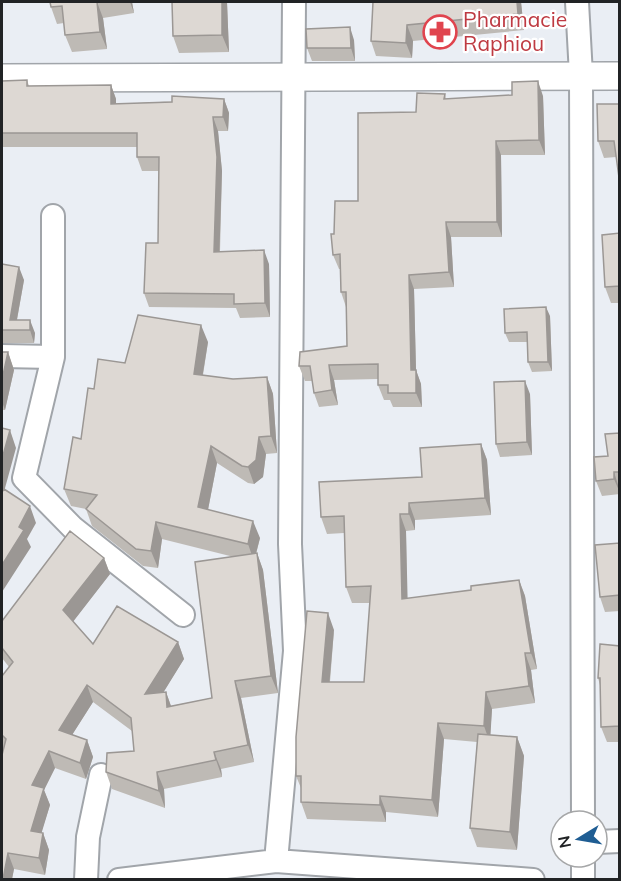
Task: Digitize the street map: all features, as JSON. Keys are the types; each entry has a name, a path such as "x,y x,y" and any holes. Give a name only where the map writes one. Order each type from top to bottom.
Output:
{"street":[{"path":"276,861 295,651 290,544 294,2"},
{"path":"577,2 580,75 583,809"},
{"path":"2,78 620,76"},
{"path":"53,216 53,357 24,478 73,528 183,615"},
{"path":"2,356 53,357"},
{"path":"86,879 88,837 101,775"},
{"path":"119,879 276,861 533,879"}],"building":[{"path":"50,2 97,2 100,32 65,35 62,6 51,7"},
{"path":"172,2 222,2 222,35 173,36"},
{"path":"373,2 517,2 518,14 407,25 406,43 371,41"},
{"path":"350,27 351,48 307,48 306,29"},
{"path":"27,80 27,86 111,85 111,104 172,102 172,96 224,99 223,117 213,117 217,157 214,252 264,250 265,303 234,304 234,294 144,293 146,243 158,243 159,157 137,157 137,133 2,133 2,81"},
{"path":"538,81 539,140 496,141 497,222 446,222 449,272 409,275 411,370 416,370 416,393 388,393 388,385 378,385 378,364 329,365 332,390 314,393 310,366 299,366 300,352 347,346 346,292 341,292 340,254 333,255 331,234 334,234 335,201 358,201 358,113 416,112 417,93 445,94 444,99 512,95 512,82"},
{"path":"597,104 620,104 620,185 614,141 598,141"},
{"path":"620,233 620,286 605,287 602,235"},
{"path":"2,264 19,267 10,320 30,320 30,330 2,330"},
{"path":"546,307 548,362 528,362 527,332 505,333 504,309"},
{"path":"138,315 201,325 194,374 233,379 267,377 271,436 259,437 256,460 248,467 242,466 211,446 198,507 253,521 248,544 156,522 151,551 136,549 86,509 97,495 64,489 73,437 81,439 88,388 94,389 98,359 125,363"},
{"path":"2,352 8,352 2,380"},
{"path":"525,381 527,442 496,444 494,382"},
{"path":"2,428 10,430 2,459"},
{"path":"620,433 620,472 614,472 614,479 596,481 594,457 608,456 605,434"},
{"path":"481,444 485,498 409,503 409,514 400,514 402,599 471,590 471,586 519,580 531,653 525,653 529,686 486,692 484,726 438,723 432,800 380,796 380,805 301,802 301,776 296,776 296,737 307,611 328,613 322,682 364,682 371,586 346,587 344,516 321,517 319,482 422,477 420,448"},
{"path":"4,489 30,506 19,527 24,530 2,565 2,492"},
{"path":"70,531 104,558 63,610 93,644 117,606 178,642 145,694 166,692 167,707 212,698 195,562 257,553 271,676 235,681 248,745 214,752 216,760 157,772 159,791 106,772 107,753 134,751 131,718 87,685 59,730 87,740 80,763 49,751 32,785 44,788 31,831 43,833 39,858 8,853 2,879 2,755 6,739 2,735 2,676 13,662 2,648 2,621"},
{"path":"620,543 620,595 600,597 595,545"},
{"path":"600,644 620,646 620,726 601,727 600,678 598,678"},
{"path":"478,734 517,737 510,832 470,828"}],"place":[{"name":"Pharmacie Raphiou","path":"440,32"}]}
